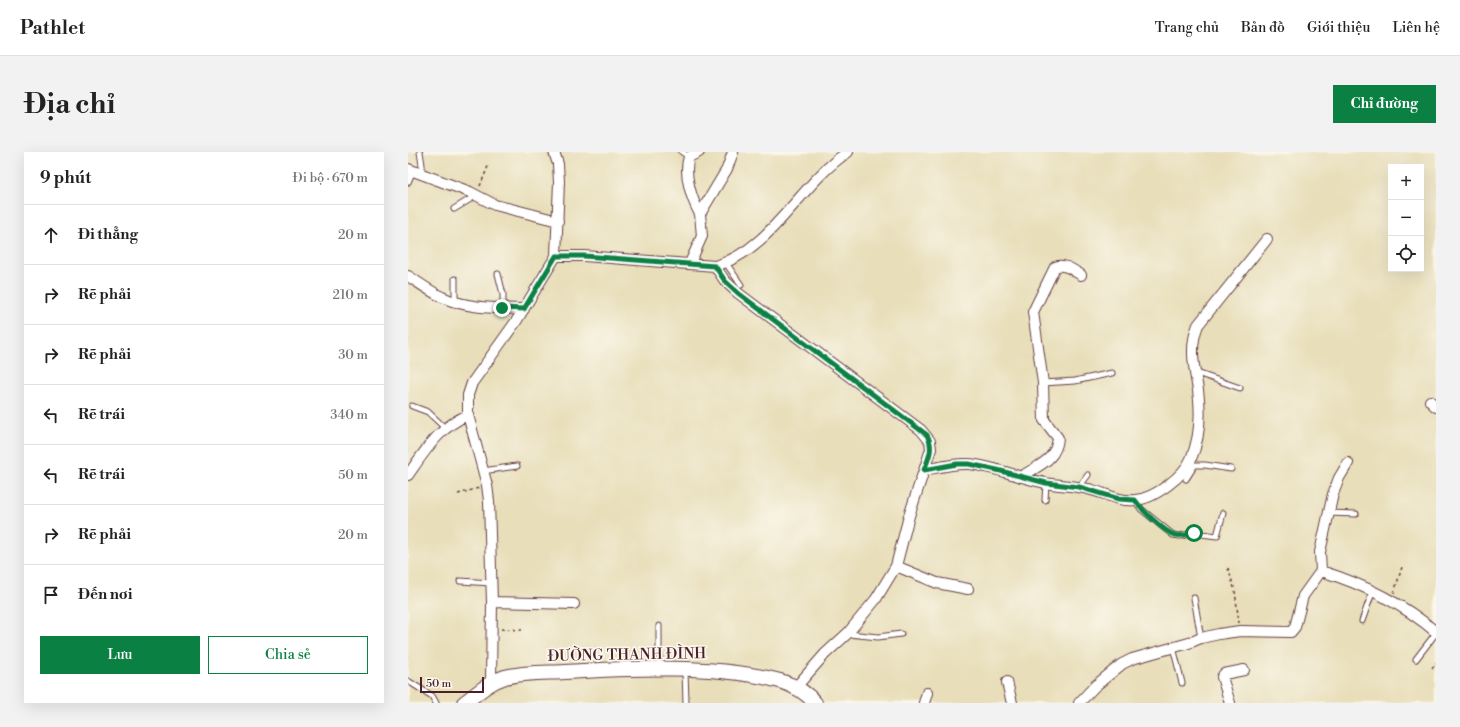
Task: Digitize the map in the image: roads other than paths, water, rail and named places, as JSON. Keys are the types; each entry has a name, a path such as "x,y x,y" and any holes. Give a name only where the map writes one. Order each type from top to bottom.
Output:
{"street":[{"path":"491,682 492,602 489,501 487,485 468,415 468,394 472,383 524,309 556,256 558,222 558,170 554,152"},
{"path":"690,263 702,236 700,214 695,206 687,170 686,155 699,152"},
{"path":"700,214 727,169 733,152"},
{"path":"556,256 584,256 715,266 726,263 737,258 758,242 825,170 848,152"},
{"path":"414,172 477,196 495,205 558,222"},
{"path":"924,470 957,464 969,464 1046,483 1079,487 1119,499 1135,500 1153,494 1168,485 1192,465 1196,445 1199,419 1198,390 1194,372 1193,345 1194,335 1198,325 1267,239"},
{"path":"1021,477 1050,458 1057,449 1057,435 1044,420 1043,383 1033,312 1055,267 1060,265 1071,268 1081,275"},
{"path":"715,266 725,281 738,293 927,435 930,441 931,449 909,516 896,566 876,599 848,634 825,654 796,687"},
{"path":"408,276 455,302 482,308 524,309"},
{"path":"408,475 427,448 445,428 468,415"},
{"path":"1079,703 1095,686 1122,664 1132,659 1201,638 1240,631 1291,632 1295,627 1303,596 1321,571 1320,552 1333,494 1339,478 1348,463"},
{"path":"896,566 937,583 968,589"},
{"path":"1321,571 1373,590 1417,616 1436,632"},
{"path":"492,602 574,604"},
{"name":"ĐƯỜNG THANH ĐÌNH","path":"464,703 491,682 520,675 659,669 711,671 765,678 796,687 815,703"},
{"path":"1230,703 1222,677 1224,674 1229,672 1244,670"},
{"path":"1007,682 1012,703"}],"lane":[{"path":"408,182 414,172 422,165 420,152"},
{"path":"454,209 477,196"},
{"path":"726,263 741,285"},
{"path":"498,274 502,294 502,308"},
{"path":"455,279 455,302"},
{"path":"1194,372 1240,388"},
{"path":"1043,383 1075,381 1112,373"},
{"path":"412,406 428,412 445,428"},
{"path":"1186,478 1192,465 1231,469"},
{"path":"483,471 517,466"},
{"path":"1079,487 1088,475"},
{"path":"1045,500 1046,483"},
{"path":"1135,500 1142,509 1173,535 1180,536 1194,533 1217,536 1223,513"},
{"path":"1329,513 1356,514"},
{"path":"460,581 491,583"},
{"path":"1362,620 1373,590"},
{"path":"1194,598 1201,638"},
{"path":"658,626 659,669"},
{"path":"1416,659 1436,632"},
{"path":"848,634 878,637 901,634"},
{"path":"1173,647 1182,683"},
{"path":"685,670 686,703"},
{"path":"408,681 432,696 436,703"}]}
